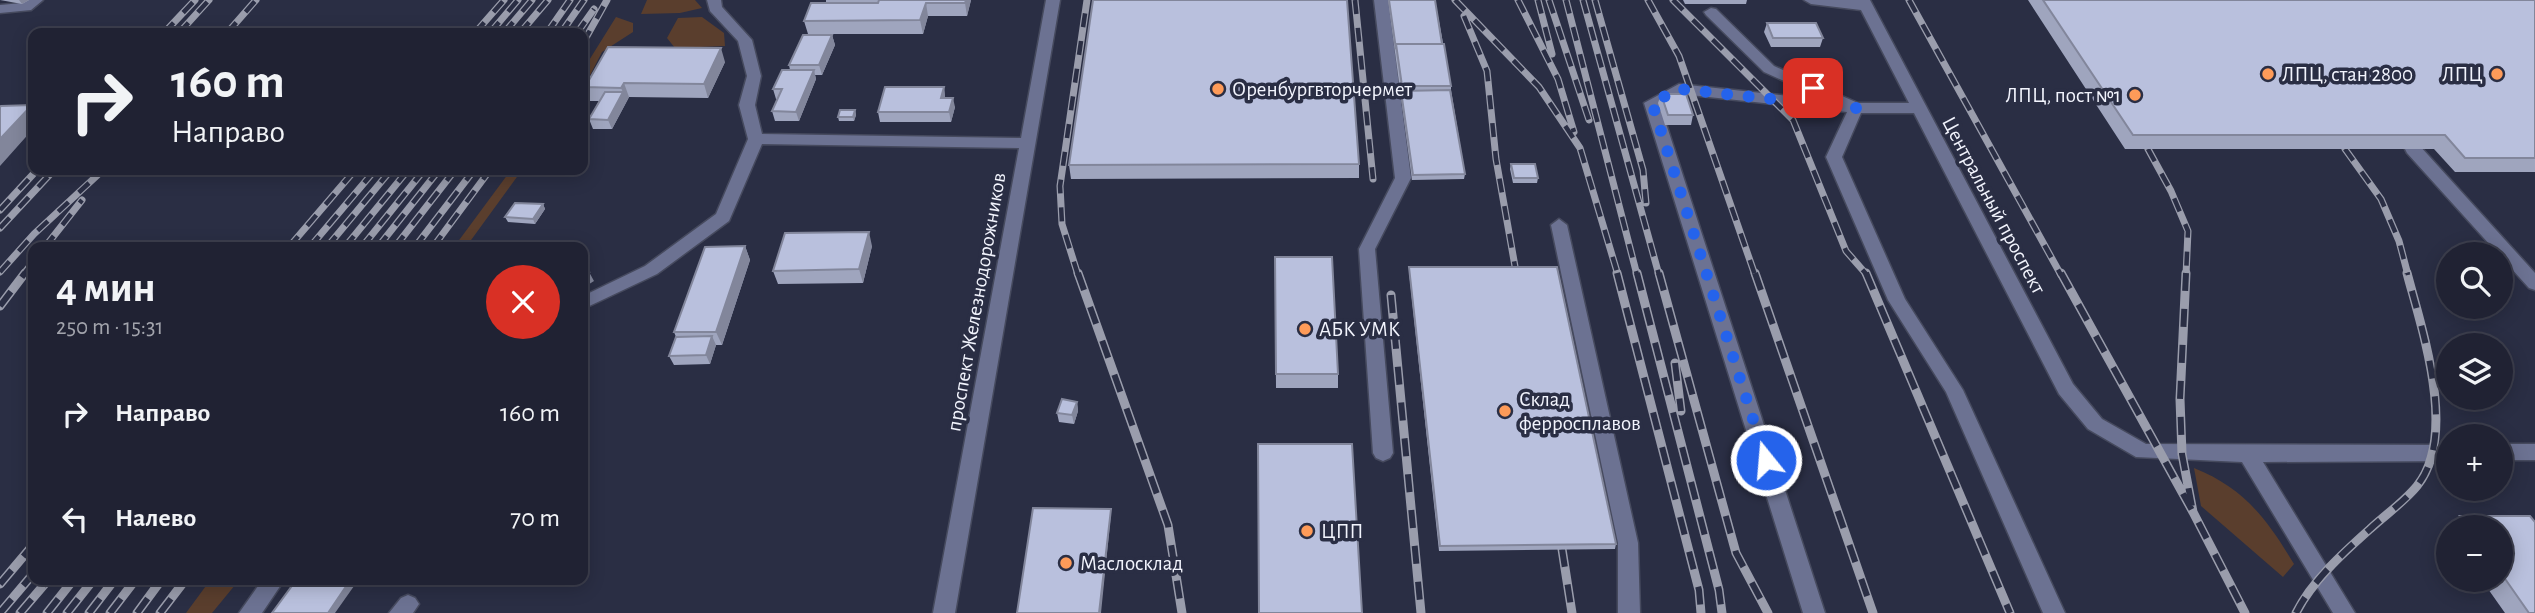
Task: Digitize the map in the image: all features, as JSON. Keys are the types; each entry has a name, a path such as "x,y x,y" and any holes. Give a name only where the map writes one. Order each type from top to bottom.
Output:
{"street":[{"path":"0,9 26,7 36,0"},
{"path":"588,301 651,270 723,217 756,139 747,106 754,76 745,40 715,8 714,0"},
{"name":"проспект Железнодорожников","path":"944,613 1053,0"},
{"path":"1381,0 1403,178 1367,249 1383,453"},
{"path":"1811,0 1865,3"},
{"name":"Центральный проспект","path":"1865,3 2067,388 2095,424 2143,452 2248,454"},
{"path":"1712,12 1769,69 1856,108"},
{"path":"1814,613 1652,103 1679,89 1856,108 1920,108"},
{"path":"1856,108 1835,157 1897,300 1954,390 2054,613"},
{"path":"756,139 1027,143"},
{"path":"2413,149 2535,284"},
{"path":"1559,225 1628,543 1629,613"},
{"path":"2513,453 2535,452"},
{"path":"2248,454 2436,453"},
{"path":"2248,454 2344,613"},
{"path":"250,613 271,585"}],"shaded area":[{"path":"647,0 695,0 702,8 680,13 641,14"},
{"path":"616,17 633,23 633,32 602,52 588,79 588,62"},
{"path":"702,17 724,33 725,46 675,48 667,38 678,18"},
{"path":"507,175 518,175 470,242 458,242"},
{"path":"2194,468 2227,485 2264,519 2294,564 2283,577 2201,506"},
{"path":"207,585 235,585 212,613 186,613"}],"building":[{"path":"879,0 966,0 965,3 926,3 920,20 804,21 811,3 878,3"},
{"name":"Оренбургвторчермет","path":"1093,0 1347,0 1359,164 1069,165"},
{"path":"1389,0 1435,0 1442,44 1396,44 1396,49"},
{"name":"ЛПЦ, стан 2800","path":"2043,0 2535,0 2535,158 2465,158 2445,135 2133,135"},
{"path":"1767,23 1816,23 1823,38 1773,38"},
{"path":"803,35 832,35 819,65 789,65"},
{"path":"1396,44 1444,44 1451,86 1402,86"},
{"path":"608,47 721,48 704,84 624,83 621,88 588,87 588,82"},
{"path":"782,70 814,70 796,112 772,111 782,89 773,89"},
{"path":"885,87 944,87 941,98 953,98 949,112 878,112"},
{"path":"1450,90 1465,174 1413,175 1401,91"},
{"path":"605,92 623,92 608,120 589,119"},
{"path":"1661,94 1686,94 1693,115 1668,115"},
{"path":"28,105 28,109 0,139 0,107"},
{"path":"840,110 855,110 853,117 838,117"},
{"path":"1511,164 1535,164 1538,178 1514,178"},
{"path":"515,203 543,204 533,219 505,217"},
{"path":"869,232 859,269 773,271 785,233"},
{"path":"745,246 716,332 674,332 705,247"},
{"name":"АБК УМК","path":"1275,257 1332,257 1338,374 1276,374"},
{"name":"Склад ферросплавов","path":"1409,267 1557,267 1616,544 1440,546"},
{"path":"712,336 706,355 669,356 676,337"},
{"path":"1062,399 1077,402 1072,415 1057,413"},
{"name":"ЦПП","path":"1258,444 1352,444 1362,613 1259,613"},
{"name":"Маслосклад","path":"1033,508 1111,509 1099,613 1017,613"},
{"path":"2513,516 2530,516 2535,522 2535,613 2529,613 2513,590"},
{"path":"293,585 347,585 328,613 272,613"}],"railway":[{"path":"169,28 195,0"},
{"path":"184,28 209,0"},
{"path":"231,28 256,0"},
{"path":"479,28 504,0"},
{"path":"494,28 518,0"},
{"path":"508,28 532,0"},
{"path":"524,28 548,0"},
{"path":"550,28 570,0"},
{"path":"564,28 584,0"},
{"path":"588,34 607,0"},
{"path":"1078,275 1062,224 1060,186 1087,0"},
{"path":"1355,0 1373,179"},
{"path":"1455,0 1539,87 1580,148 1618,275"},
{"path":"1518,0 1558,79 1574,132"},
{"path":"1538,0 1552,54"},
{"path":"1549,0 1589,120"},
{"path":"1566,0 1637,275"},
{"path":"1583,0 1659,275"},
{"path":"1595,0 1643,170 1646,203"},
{"path":"1648,0 1679,56 1755,275"},
{"path":"1673,0 1793,120 1846,251 1867,275"},
{"path":"1909,0 2061,275"},
{"path":"581,28 594,9"},
{"path":"1464,16 1487,71 1496,159 1516,272"},
{"path":"2148,149 2171,191 2188,231 2186,275"},
{"path":"2345,149 2381,199 2399,241 2408,275"},
{"path":"0,210 32,175"},
{"path":"0,228 49,175"},
{"path":"0,272 34,234 98,175"},
{"path":"293,242 351,175"},
{"path":"314,242 371,175"},
{"path":"331,242 387,175"},
{"path":"349,242 404,175"},
{"path":"366,242 420,175"},
{"path":"382,242 435,175"},
{"path":"399,242 451,175"},
{"path":"419,242 470,175"},
{"path":"437,242 486,175"},
{"path":"49,242 82,200"},
{"path":"23,275 28,268"},
{"path":"0,306 25,273"},
{"path":"1078,273 1168,525 1182,613"},
{"path":"1617,273 1699,590 1701,613"},
{"path":"1637,273 1719,590 1722,613"},
{"path":"1659,273 1736,553 1768,613"},
{"path":"1755,273 1873,613"},
{"path":"2061,273 2193,512"},
{"path":"2186,273 2180,399 2182,454 2193,512"},
{"path":"2296,613 2329,568 2412,492 2429,465 2435,439 2433,382 2407,273"},
{"path":"1867,275 2010,613"},
{"path":"1391,295 1421,613"},
{"path":"1675,363 1681,411"},
{"path":"2193,512 2245,613"},
{"path":"1562,549 1572,613"},
{"path":"0,584 28,551"},
{"path":"0,613 28,580"},
{"path":"20,613 44,585"},
{"path":"47,613 69,585"},
{"path":"67,613 89,585"},
{"path":"89,613 110,585"},
{"path":"110,613 131,585"},
{"path":"137,613 158,585"},
{"path":"160,613 181,585"}],"place":[{"name":"ЛПЦ, стан 2800","path":"2268,74"},
{"name":"ЛПЦ","path":"2497,74"},
{"name":"Оренбургвторчермет","path":"1218,89"},
{"name":"ЛПЦ, пост №1","path":"2135,95"},
{"name":"АБК УМК","path":"1305,329"},
{"name":"Склад ферросплавов","path":"1505,411"},
{"name":"ЦПП","path":"1307,531"},
{"name":"Маслосклад","path":"1066,563"}],"route":[{"path":"1766,460 1652,103 1679,89 1856,108 1813,88"}]}
